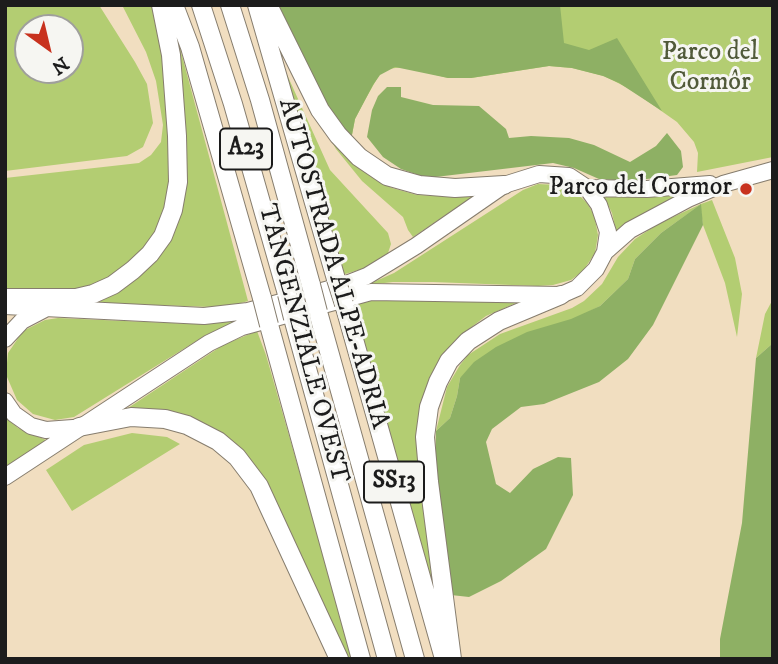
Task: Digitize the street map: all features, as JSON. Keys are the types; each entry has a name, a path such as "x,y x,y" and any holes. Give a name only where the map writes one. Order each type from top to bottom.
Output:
{"highway":[{"path":"5,298 76,298 93,294 113,285 133,270 150,254 163,236 173,210 178,182 171,55 161,5"},
{"name":"TANGENZIALE OVEST","path":"174,5 190,47 262,298 361,659"},
{"name":"AUTOSTRADA ALPE-ADRIA","path":"201,5 233,104 387,659"},
{"name":"AUTOSTRADA ALPE-ADRIA","path":"230,5 260,100 415,659"},
{"name":"TANGENZIALE OVEST","path":"257,5 443,659"},
{"path":"268,5 320,110 338,135 359,157 387,176 419,185 455,188 504,185"},
{"path":"452,659 429,482 425,436 429,407 449,361 468,341 499,321 561,295"},
{"path":"79,427 131,417 165,419 187,425 218,441 237,457 258,486 339,659"}],"main road":[{"path":"605,252 630,230 652,217 723,184 773,170"},
{"path":"5,306 204,316 248,311 357,281 383,268 504,185 527,176 569,176 587,188 604,214 608,232 605,252 596,269 577,288 561,295 387,290 355,295 242,327 226,334 79,427 5,477"},
{"path":"587,188 647,189 723,184"},
{"path":"5,339 22,321 47,308"},
{"path":"5,401 14,414 31,426 46,430 79,427"}],"green space":[{"path":"5,5 99,5 147,84 153,123 143,147 127,156 5,171"},
{"path":"122,5 155,5 164,42 171,187 159,231 147,248 106,282 68,293 5,291 5,178 139,163 151,155 161,142 163,125 156,81 146,52"},
{"name":"Parco del Cormôr","path":"277,5 773,5 773,157 697,172 698,153 694,142 677,122 630,89 604,76 572,68 549,66 471,78 448,78 404,67 387,69 379,75 355,119 351,140 326,103"},
{"path":"277,5 560,5 564,43 589,50 617,38 662,111 619,83 572,68 549,66 471,78 448,78 395,67 380,75 373,85 355,119 351,140 338,123 304,64"},
{"path":"174,26 248,301 227,307 97,303 116,293 147,269 159,255 177,222"},
{"path":"280,59 330,170 388,233 391,244 388,253 365,268 342,275"},
{"path":"387,87 401,87 401,97 433,105 479,106 506,129 509,138 569,138 594,145 630,162 656,146 667,133 681,151 683,167 677,175 632,181 599,179 574,168 553,163 427,178 401,169 383,157 367,137 372,110 378,96"},
{"path":"326,132 356,166 392,188 417,195 446,196 485,192 413,237 403,217 362,181"},
{"path":"538,184 558,185 578,194 594,214 598,235 595,253 583,271 571,280 538,286 433,282 367,285 394,273 523,190"},
{"path":"688,190 616,231 612,213 603,195"},
{"path":"712,200 735,258 742,294 737,337 725,283 703,225 700,205 661,233 635,259 628,279 600,306 460,378 450,418 436,431 447,387 468,355 500,334 572,308 584,301 602,284 618,257 635,239 658,224 701,204"},
{"path":"701,204 703,225 653,325 628,359 599,382 544,404 521,407 492,429 486,442 496,484 510,493 533,469 558,457 571,458 573,495 546,549 501,581 469,597 451,595 435,466 436,431 450,418 460,378 474,362 496,347 527,332 571,319 600,306 628,279 635,259 661,233"},
{"path":"370,299 516,303 486,316 465,332 452,347 425,397 438,606 350,304"},
{"path":"773,299 773,343 756,358 765,314"},
{"path":"58,318 192,324 239,320 206,335 74,417 55,420 33,414 17,400 7,377 7,363 8,353 23,331 45,320"},
{"path":"257,331 353,659 345,659 241,451 125,410 223,345"},
{"path":"773,343 773,659 720,659 720,639 742,523 756,358"},
{"path":"5,417 18,428 46,440 5,470"},
{"path":"132,433 167,437 180,444 72,511 46,470 84,445"}],"place":[{"name":"Parco del Cormor","path":"746,189"}]}
